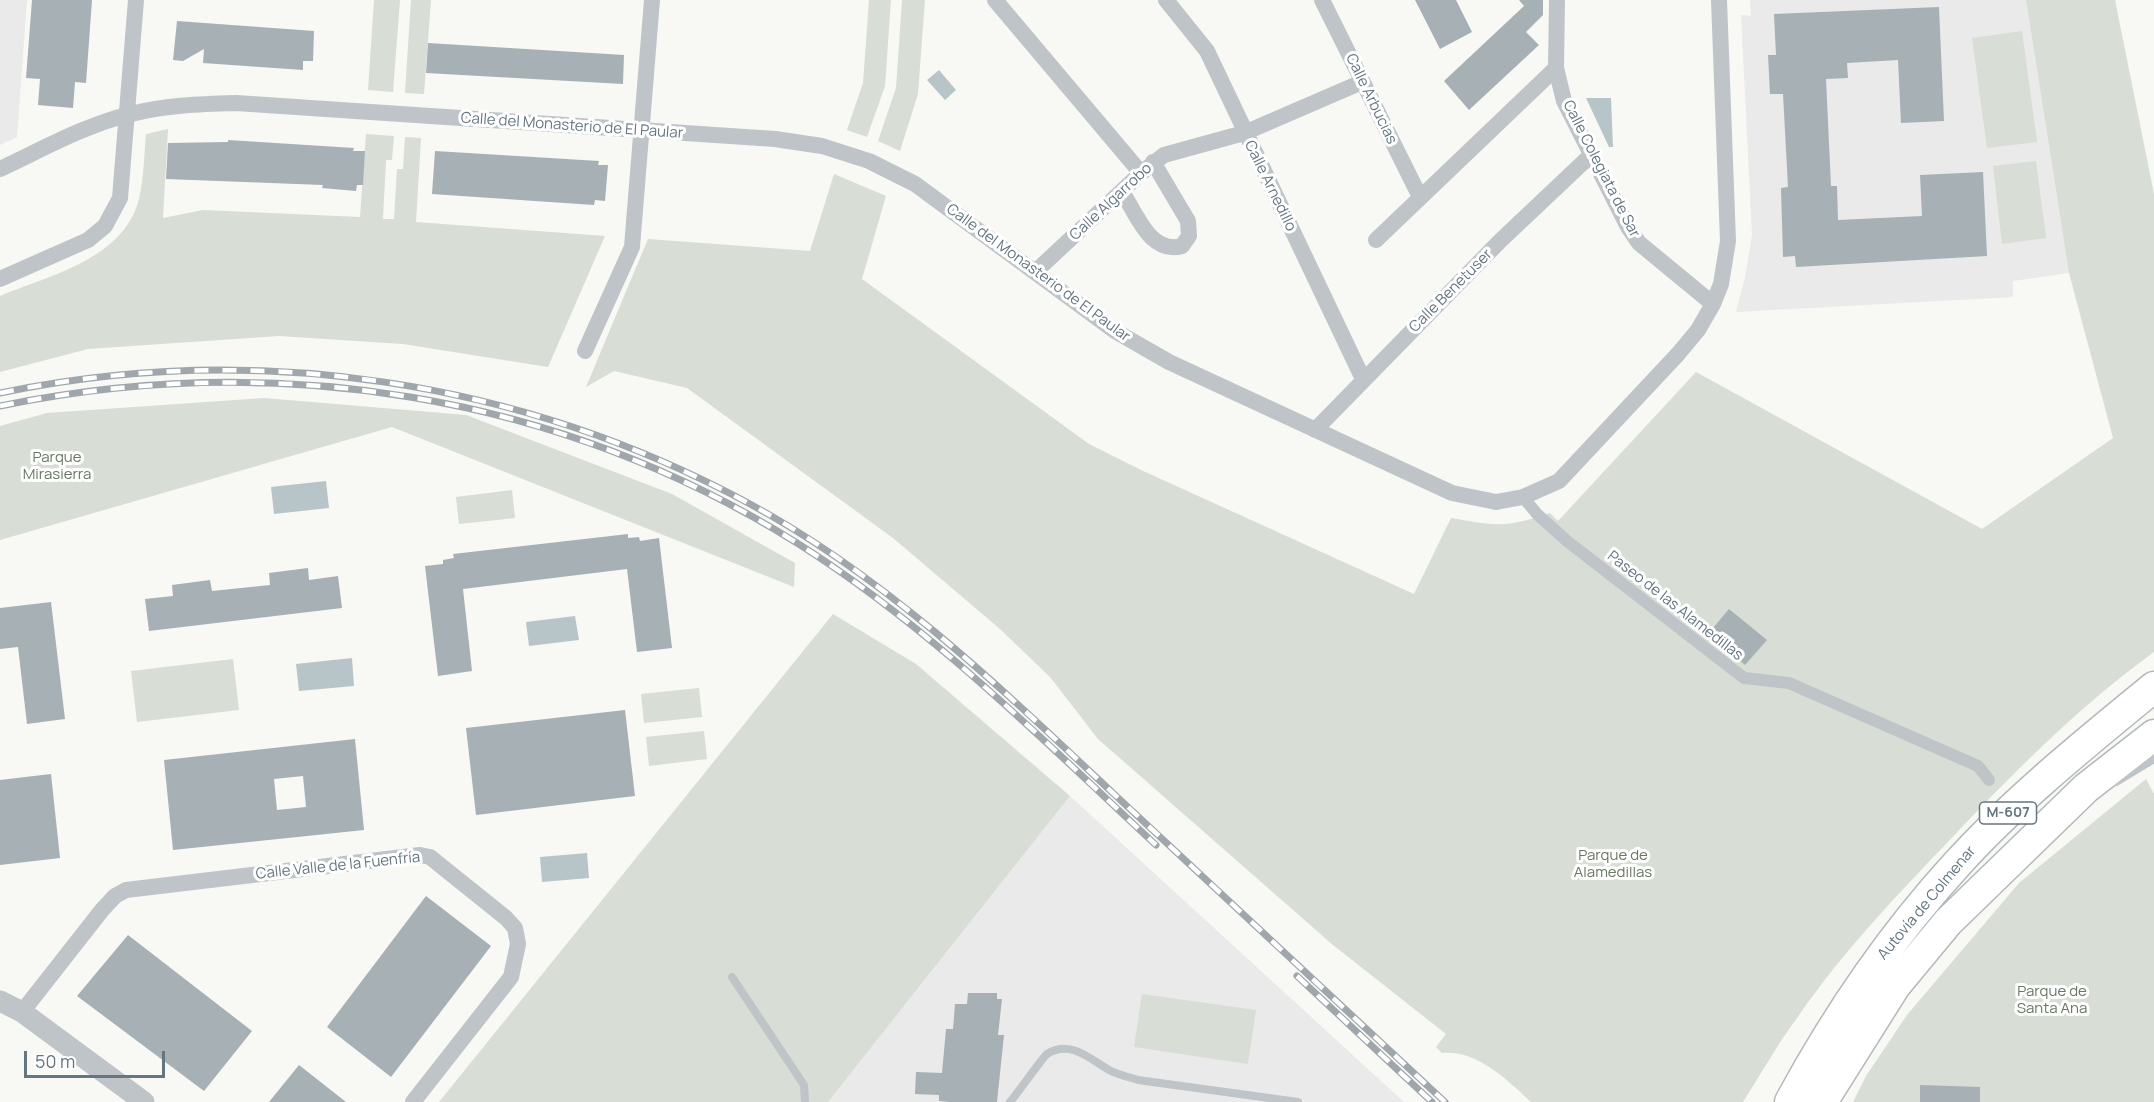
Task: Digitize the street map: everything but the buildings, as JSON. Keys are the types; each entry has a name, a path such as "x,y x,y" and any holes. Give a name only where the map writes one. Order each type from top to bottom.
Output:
{"highway":[{"name":"Autovía de Colmenar","path":"1790,1102 1816,1055 1881,958 1958,864 2015,806 2154,687"},
{"name":"Autovía de Colmenar","path":"1822,1102 1895,986 1948,921 2086,788 2154,735"},
{"name":"M-607","path":"1837,1102 1871,1044 1912,986 1948,921"},
{"name":"M-607","path":"1768,1102 1808,1039 1844,990 1881,958"}],"street":[{"path":"0,279 75,248 100,231 120,198 129,114 136,0"},
{"path":"585,351 632,247 652,0"},
{"path":"995,0 1147,168 1188,221 1190,236 1182,246 1167,248 1155,243 1122,192"},
{"name":"Calle Arnedillo","path":"1167,0 1207,51 1244,133 1363,379"},
{"name":"Calle Arbucias","path":"1322,0 1420,197"},
{"name":"Calle Colegiata de Sar","path":"1557,0 1556,68 1564,101 1591,155 1639,243 1713,304"},
{"name":"Calle del Monasterio de El Paular","path":"0,169 62,139 129,114 193,104 236,103 643,130 775,139 822,146 869,161 915,184 1115,331 1169,362 1452,494 1496,502 1523,497 1547,488 1574,467 1678,354 1698,330 1713,304 1721,284 1728,241 1719,0"},
{"path":"1376,240 1556,68"},
{"name":"Calle Algarrobo","path":"1035,272 1164,155 1244,133 1362,82"},
{"name":"Calle Benetuser","path":"1315,430 1500,241 1591,155"},
{"name":"Paseo de las Alamedillas","path":"1523,497 1537,514 1567,541 1744,678 1759,682 1789,683 1978,766 1989,780"},
{"name":"Calle Valle de la Fuenfría","path":"22,1012 102,910 115,896 126,890 420,855 430,857 506,918 514,928 518,944 511,977 413,1102"},
{"path":"0,1001 22,1012 144,1102"}],"lane":[{"path":"2086,788 2116,782 2154,759"},
{"path":"732,977 804,1084 805,1102"},
{"path":"1010,1102 1046,1055 1060,1049 1075,1050 1113,1072 1138,1080 1298,1102"}],"shaded area":[{"path":"0,0 27,0 17,137 0,145"},
{"path":"1750,0 2026,0 2069,273 2013,281 2013,297 1736,312 1752,235 1741,15 1751,16"},
{"path":"939,70 956,90 945,100 927,80"},
{"path":"1586,98 1611,98 1613,147 1609,147"},
{"path":"326,481 329,508 274,514 271,487"},
{"path":"575,616 579,640 529,646 526,622"},
{"path":"352,658 354,686 299,691 296,664"},
{"path":"1070,796 1404,1102 828,1102"},
{"path":"587,853 589,878 542,882 540,857"}],"green space":[{"path":"374,0 400,0 393,92 368,90"},
{"path":"411,0 431,0 424,94 405,93"},
{"path":"869,0 891,0 885,86 867,137 847,130 863,83"},
{"path":"902,0 925,0 918,94 900,151 878,141 896,88"},
{"name":"Parque de Alamedillas","path":"2026,0 2115,0 2154,194 2154,652 2055,734 1898,895 1855,943 1816,992 1743,1102 1531,1102 1502,1076 1479,1061 1455,1053 1442,1053 1436,1047 1446,1034 1333,945 1098,739 1050,677 1000,629 893,538 687,388 614,371 586,387 648,239 810,251 834,174 886,196 862,279 1089,444 1141,470 1414,594 1451,518 1501,524 1550,513 1558,521 1696,372 1982,529 2113,438 2069,273"},
{"path":"2022,31 2037,142 1987,148 1972,38"},
{"path":"168,129 163,218 203,210 360,217 366,134 394,136 392,160 386,160 383,219 394,219 397,169 403,169 405,137 421,138 416,222 605,236 548,367 403,344 279,336 88,349 0,372 0,296 83,262 102,251 118,237 131,220 139,199 146,134"},
{"path":"2036,161 2046,238 2002,244 1993,166"},
{"name":"Parque Mirasierra","path":"264,398 466,415 672,494 795,563 794,587 392,427 0,540 0,426 47,413"},
{"path":"512,490 515,518 459,524 456,497"},
{"path":"833,614 916,664 1070,796 828,1102 439,1102"},
{"path":"233,659 239,710 137,722 131,671"},
{"path":"699,688 702,717 644,723 641,694"},
{"path":"704,731 707,759 649,766 646,737"},
{"name":"Parque de Santa Ana","path":"2146,779 2154,794 2154,1102 1853,1102 1866,1076 1907,1015 2019,883"},
{"path":"1142,994 1256,1010 1248,1064 1134,1047"}],"railway":[{"path":"0,393 96,377 193,371 289,372 385,382 479,400 572,427 662,461 750,504 800,533 849,566 942,638 1030,715 1445,1102"},
{"path":"0,406 103,390 207,383 310,385 412,397 512,419 610,450 705,492 797,543 846,575 893,610 983,685 1156,845"},
{"path":"1297,976 1432,1102"}]}
